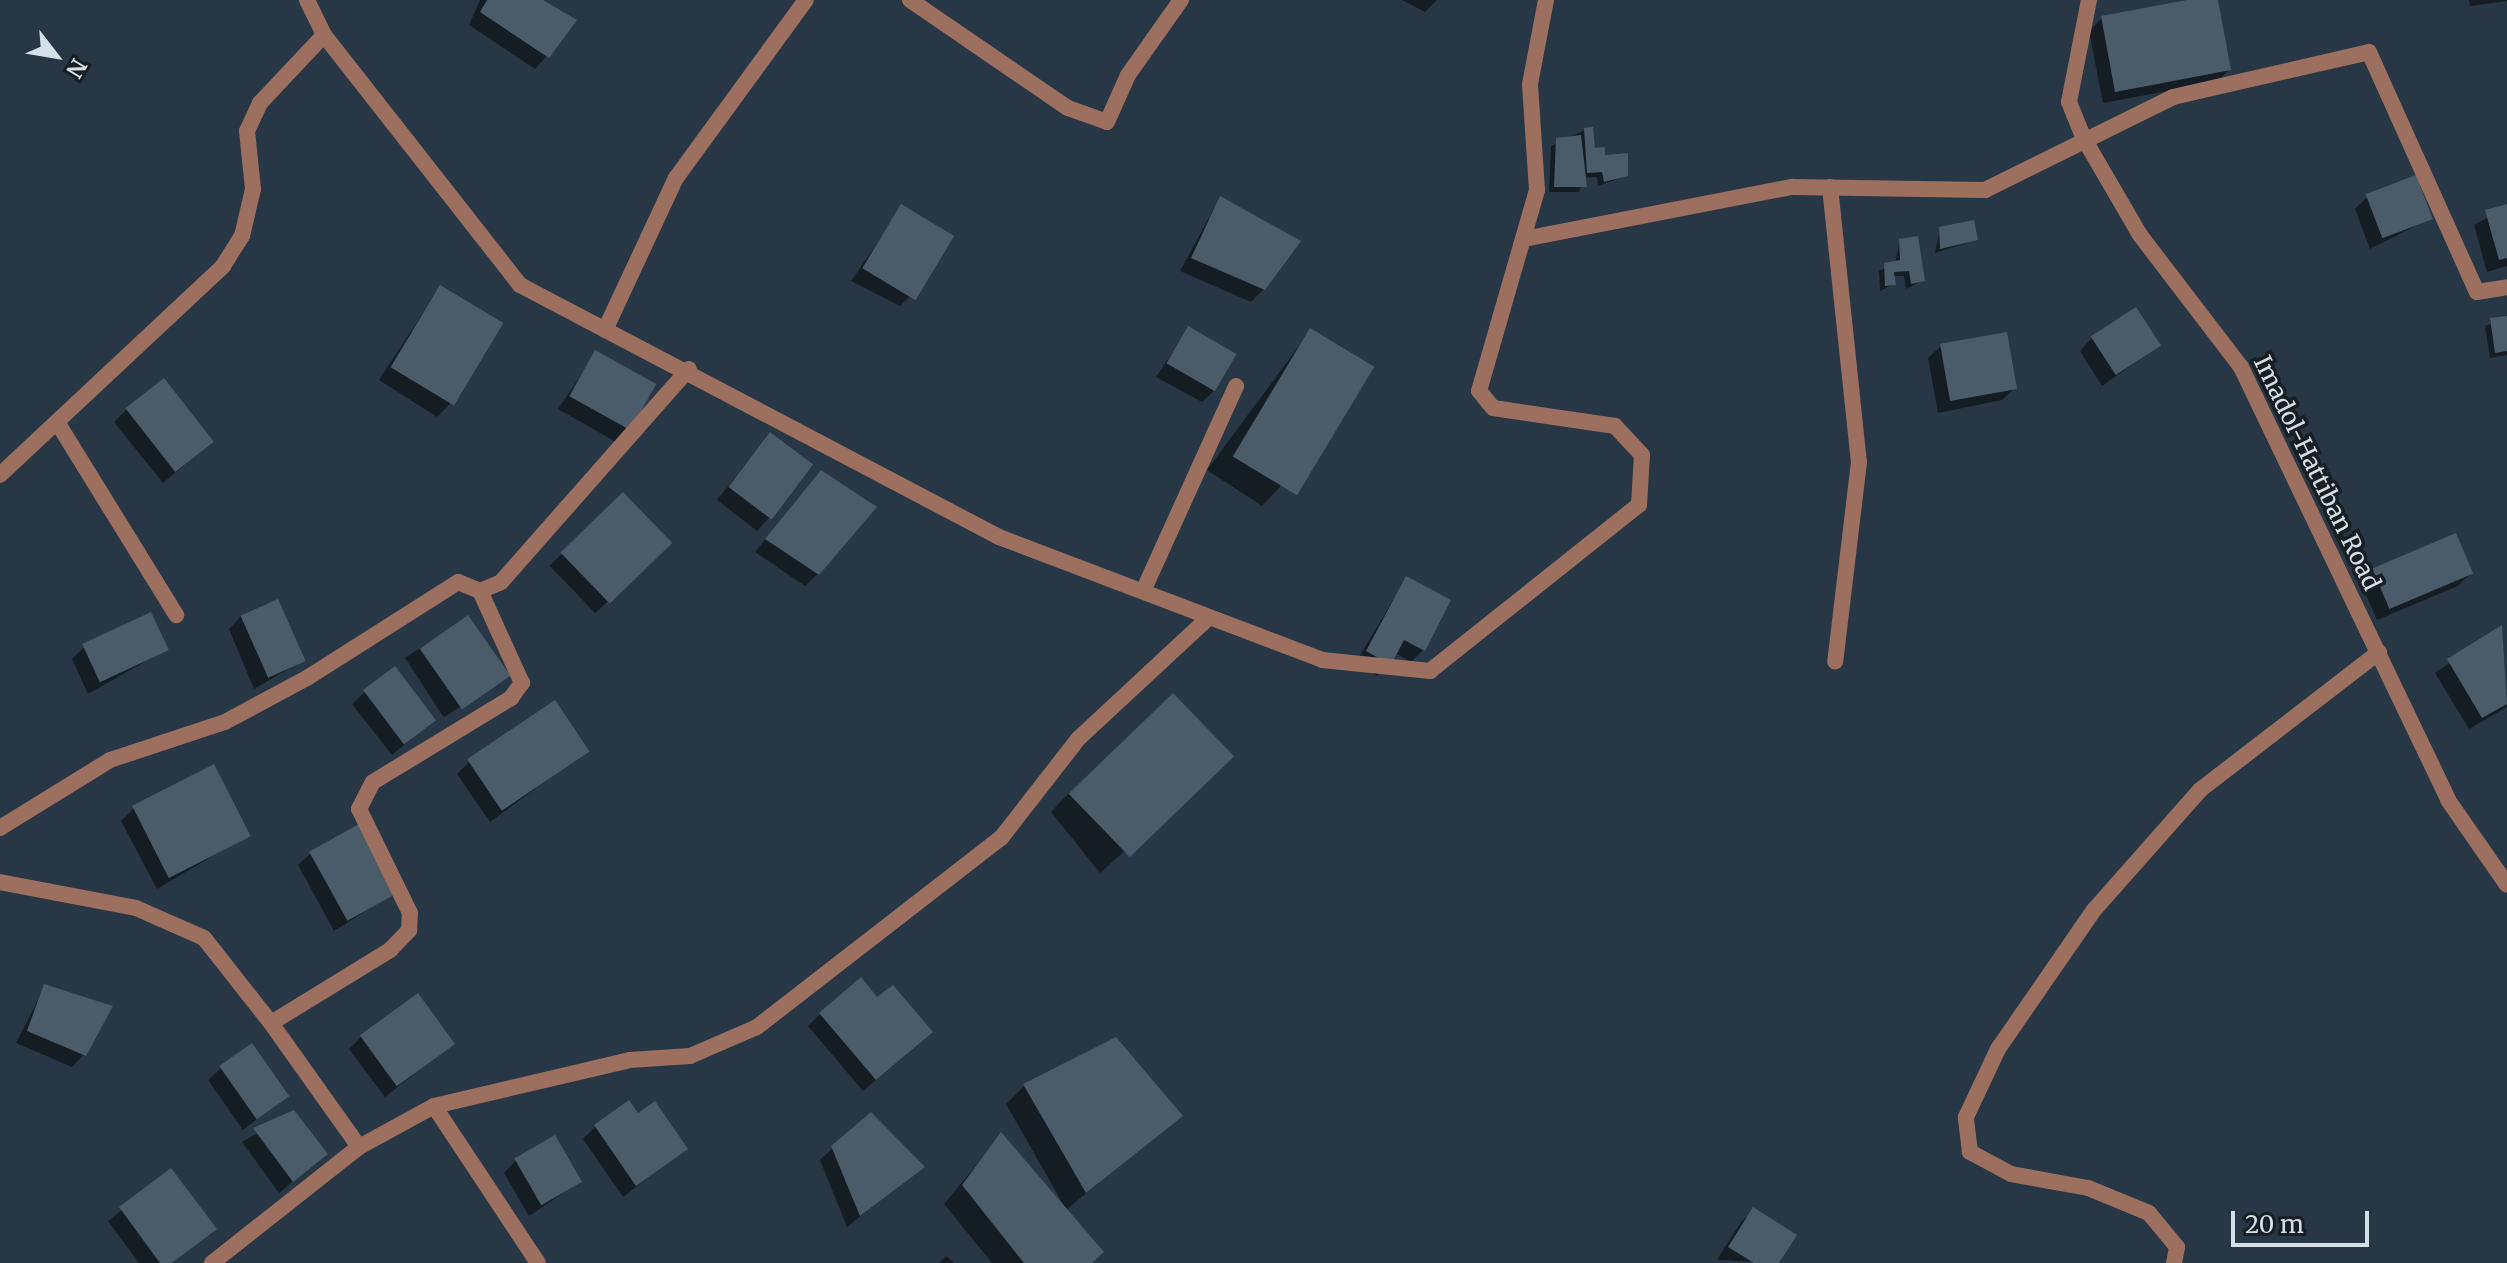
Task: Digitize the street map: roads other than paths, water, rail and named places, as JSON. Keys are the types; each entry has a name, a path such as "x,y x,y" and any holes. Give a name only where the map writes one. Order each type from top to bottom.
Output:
{"street":[{"path":"307,0 324,35 458,198 493,257 520,285 605,330 689,369 999,537 1144,589 1206,620 1322,660 1430,671 1596,547 1639,505 1642,455 1615,426 1493,408 1479,391 1529,238 1537,190 1530,84 1546,0"},
{"path":"605,330 676,178 806,0"},
{"path":"910,0 1068,108 1107,122 1128,75 1181,0"},
{"name":"Imadol-Hattiban Road","path":"2089,0 2069,102 2083,137 2140,235 2241,367 2448,800 2507,885"},
{"path":"0,475 223,266 242,236 253,189 247,131 260,103 324,35"},
{"path":"1529,238 1792,187 1985,190 2083,137 2173,97 2369,52 2477,292 2507,287"},
{"path":"1830,187 1859,462 1835,662"},
{"path":"480,591 525,559 689,369"},
{"path":"1144,589 1236,386"},
{"path":"57,422 176,615"},
{"path":"0,828 110,760 225,722 293,685 458,582 480,591 522,683 511,698 373,782 359,809 410,913 409,930 390,950 271,1023"},
{"path":"212,1263 359,1147 434,1106 630,1060 690,1056 757,1027 1001,838 1078,739 1206,620"},
{"path":"2174,1263 2177,1247 2149,1213 2088,1188 2011,1174 1970,1152 1966,1117 1998,1049 2094,910 2200,790 2379,652"},
{"path":"0,882 136,908 204,938 271,1023 359,1147"},
{"path":"434,1106 538,1263"}]}
